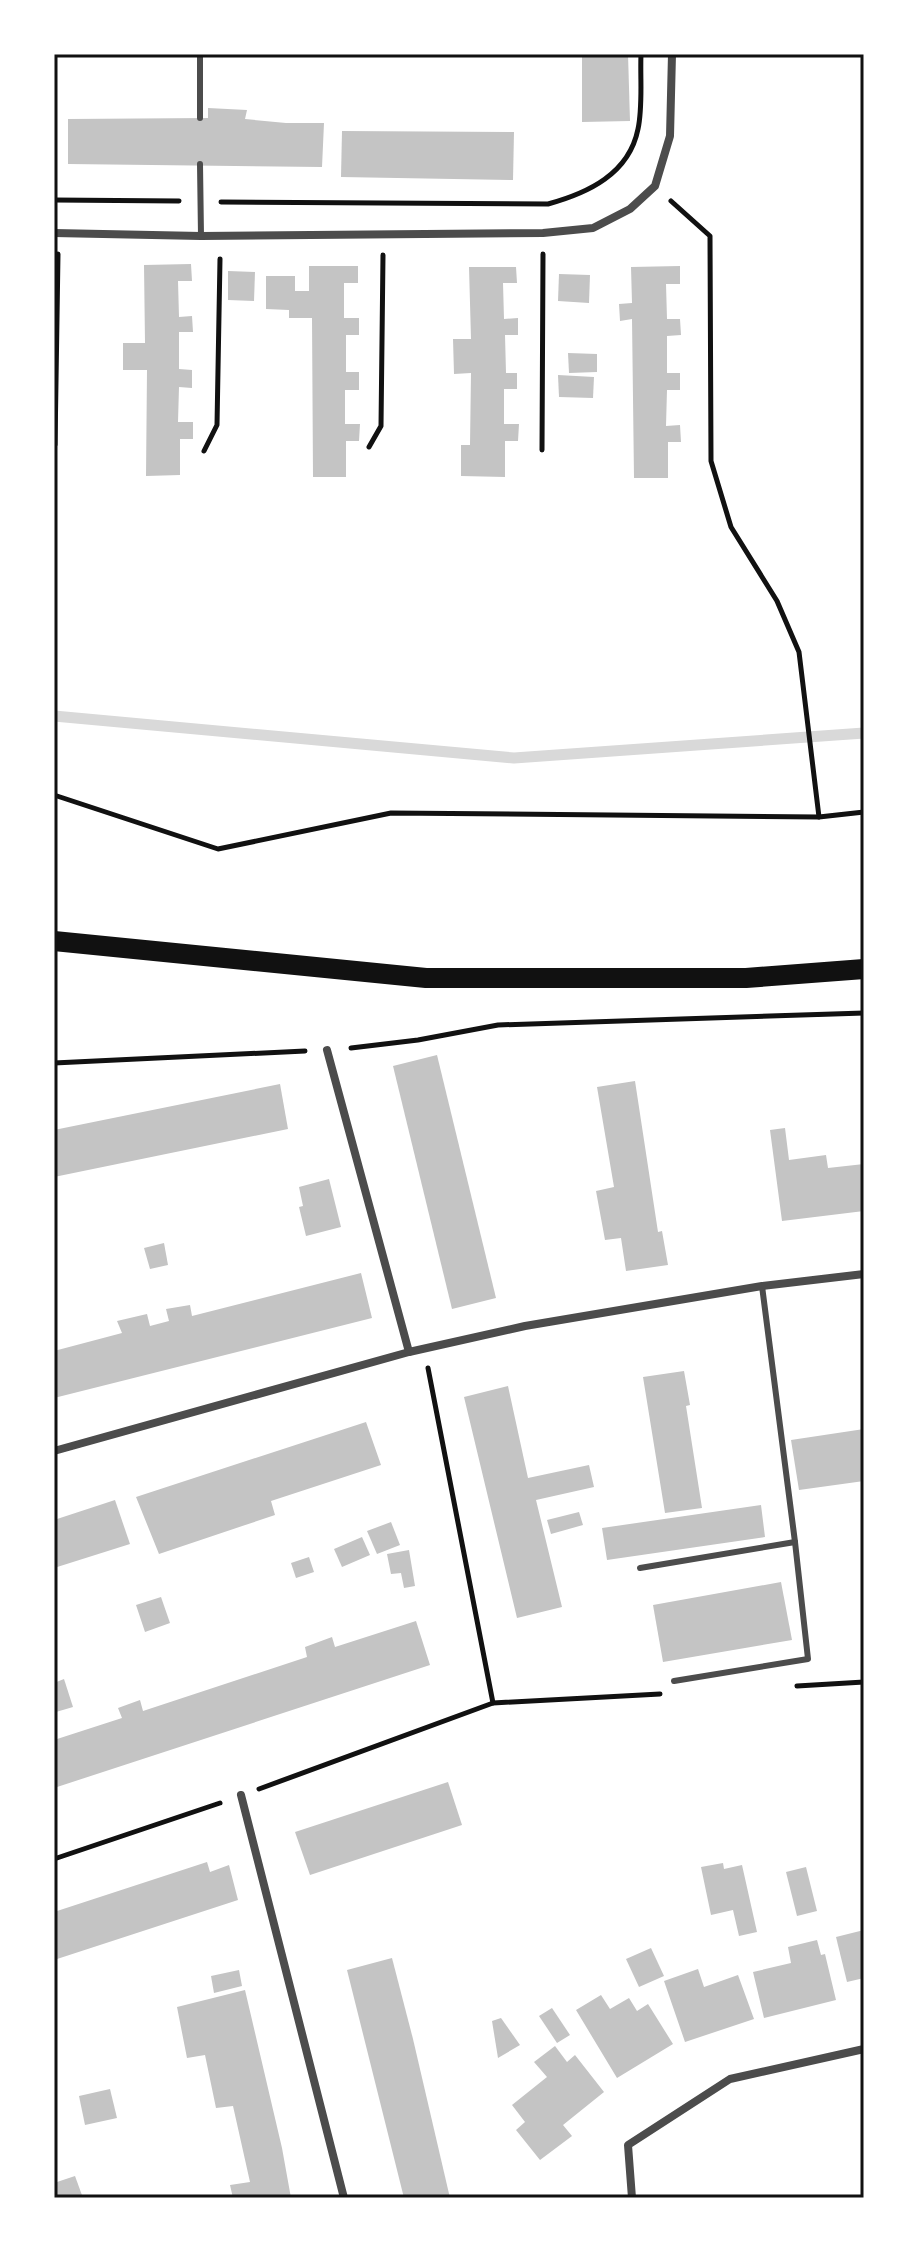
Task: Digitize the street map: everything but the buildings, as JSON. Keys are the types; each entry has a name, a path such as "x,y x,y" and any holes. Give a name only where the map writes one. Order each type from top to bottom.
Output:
{"main road":[{"path":"54,941 426,978 746,978 864,969"}],"street":[{"path":"56,233 221,236 543,233 593,228 630,209 655,186 670,136 672,54"},
{"path":"327,1050 409,1352"},
{"path":"54,1451 409,1352 525,1326 762,1286 864,1274"},
{"path":"241,1795 344,2198"},
{"path":"632,2198 628,2145 730,2079 864,2049"}],"lane":[{"path":"200,54 200,118"},
{"path":"200,164 201,236"},
{"path":"674,1681 808,1659 762,1286"},
{"path":"640,1568 795,1542"}],"path":[{"path":"54,200 548,204 576,196 606,180 626,158 638,129 641,54"},
{"path":"655,186 710,236 711,461 731,527 777,601 799,652 819,817"},
{"path":"55,445 56,233"},
{"path":"542,450 543,233"},
{"path":"369,447 381,426 383,234"},
{"path":"204,451 217,425 221,236"},
{"path":"54,795 218,849 391,813 819,817 864,812"},
{"path":"54,1063 327,1050 418,1040 498,1025 864,1013"},
{"path":"54,1859 493,1703 425,1350"}],"waterway":[{"path":"54,716 514,758 864,733"}]}
